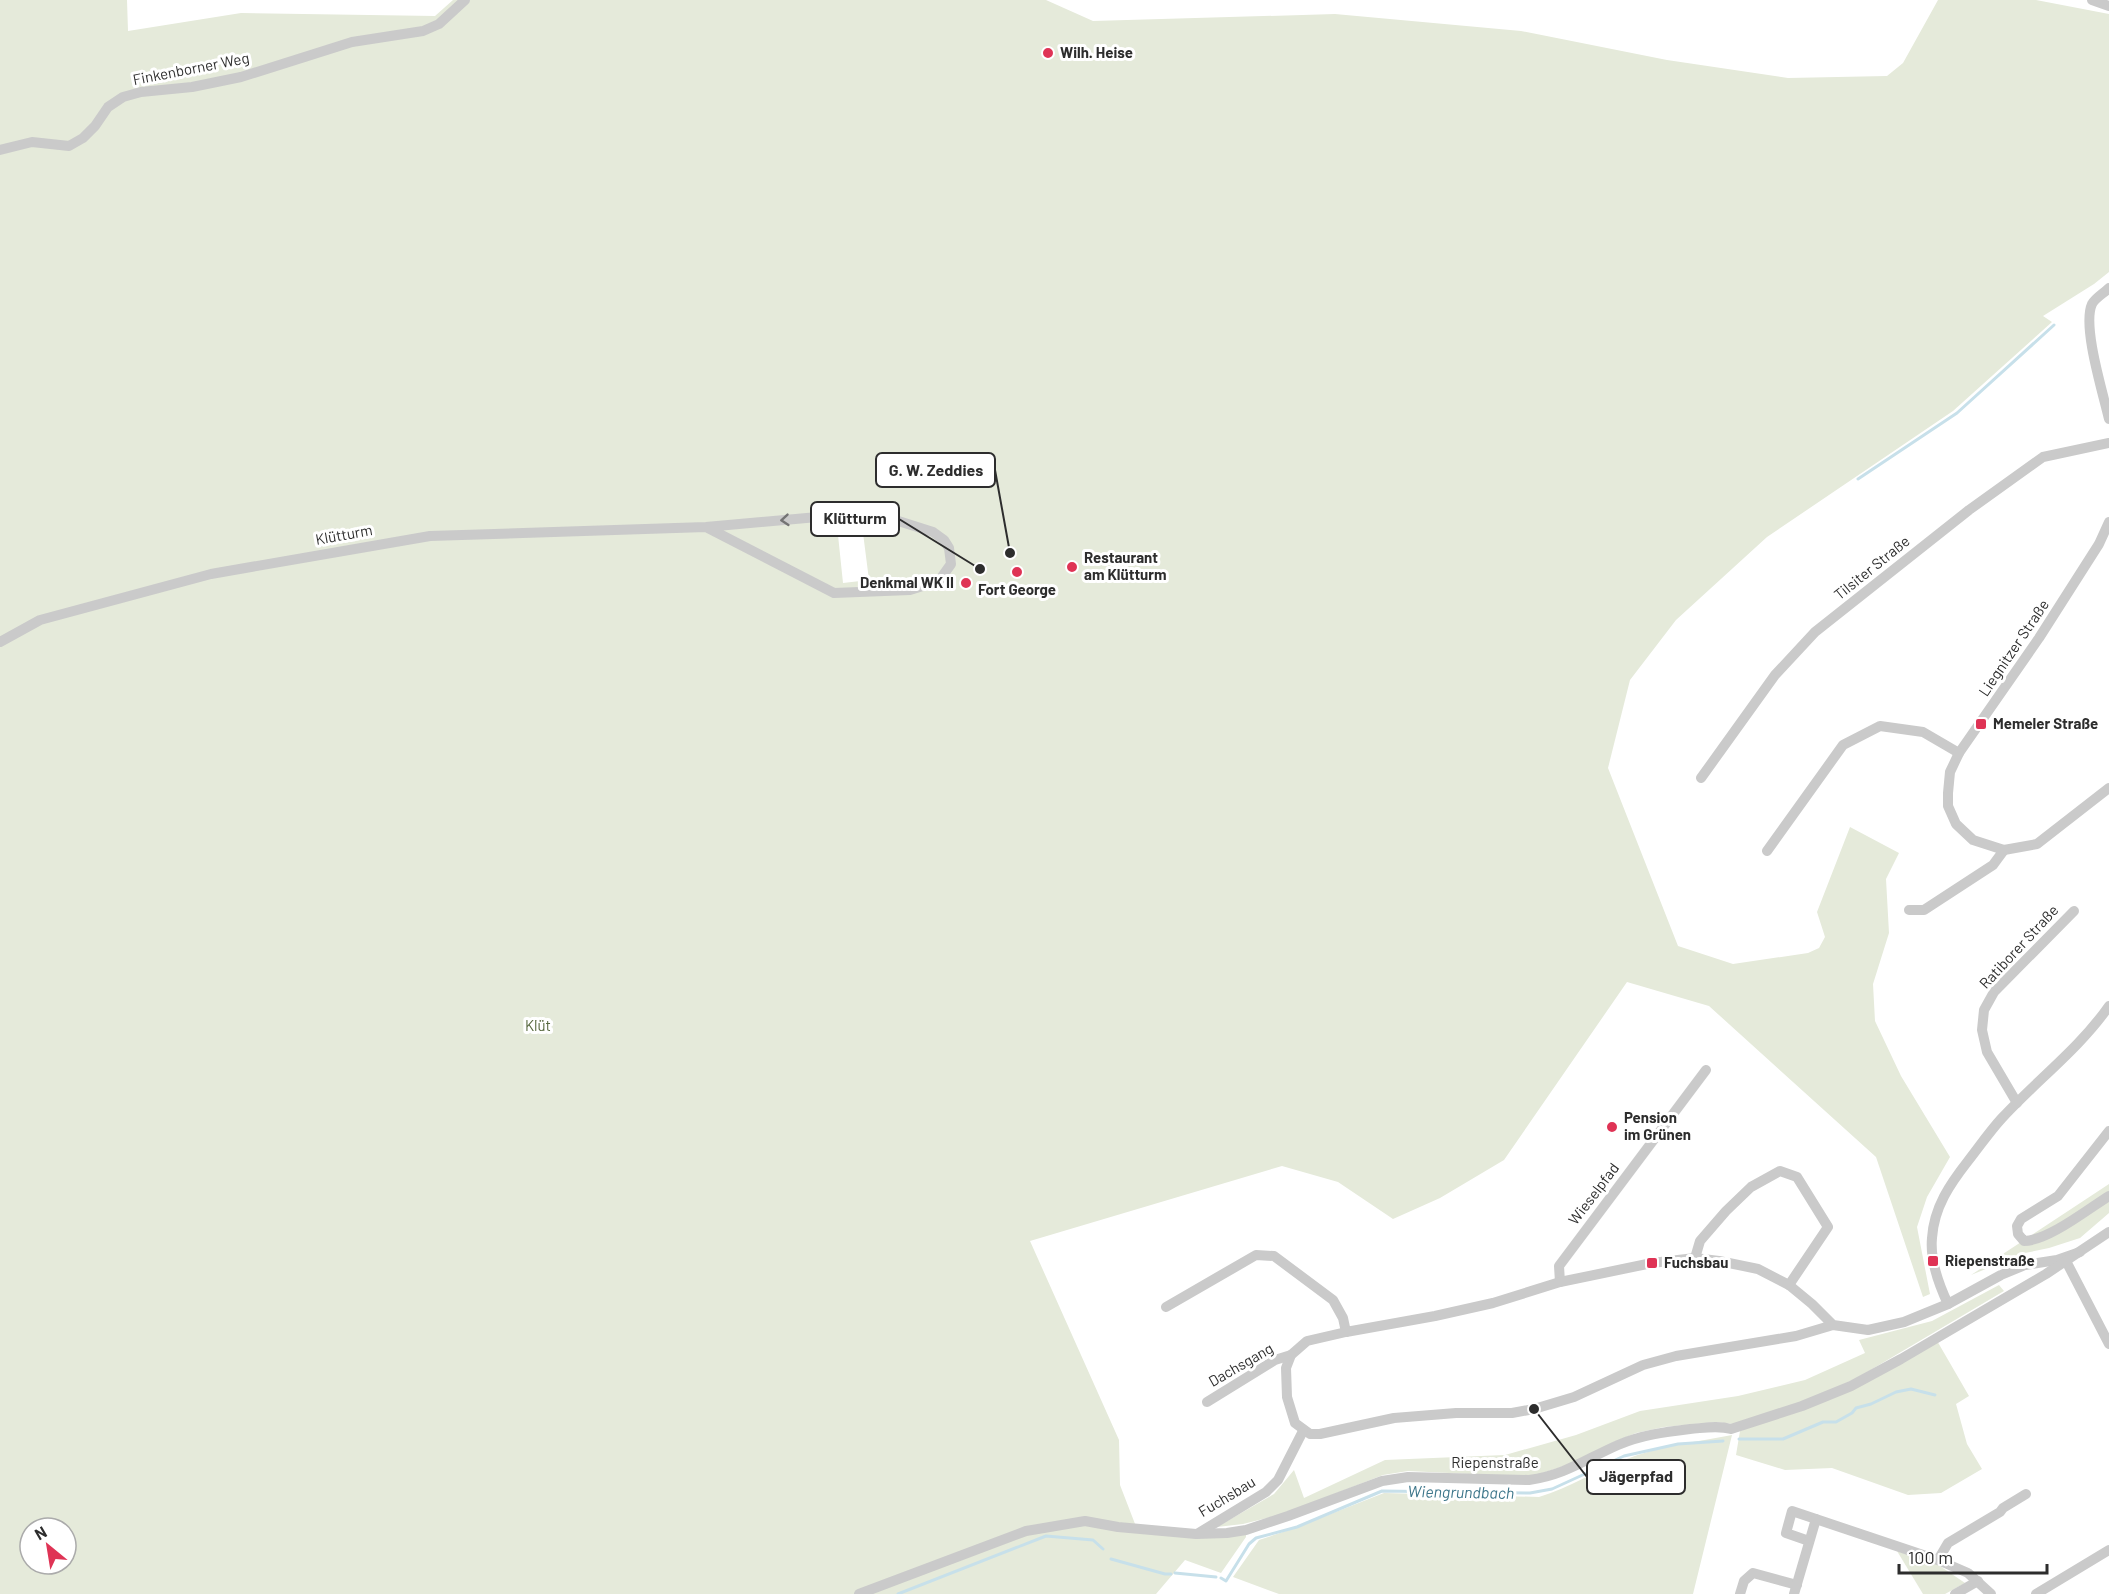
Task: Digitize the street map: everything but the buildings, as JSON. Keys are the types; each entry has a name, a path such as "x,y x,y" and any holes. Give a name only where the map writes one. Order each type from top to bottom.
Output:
{"street":[{"name":"Finkenborner Weg","path":"0,150 32,142 69,146 82,138 108,107 123,97 141,92 192,87 240,77 352,42 423,31 439,24 465,0"},
{"path":"2092,0 2109,6"},
{"path":"2109,288 2093,302 2088,317 2091,341 2109,419"},
{"name":"Tilsiter Straße","path":"1701,778 1775,675 1815,632 1969,510 2043,457 2109,443"},
{"name":"Klütturm","path":"0,642 40,620 212,574 430,536 706,527 851,514 889,518 933,532 944,540 949,548 951,564 939,581 910,590 834,593 706,527"},
{"name":"Liegnitzer Straße","path":"2109,522 2099,544 2052,618 1959,753 1950,772 1948,806 1956,824 1973,840 2004,850 2037,844 2109,788"},
{"path":"1767,851 1843,745 1880,726 1923,732 1959,753"},
{"path":"1909,910 1924,910 1993,865 2004,850"},
{"name":"Ratiborer Straße","path":"2017,1103 1987,1052 1982,1030 1984,1010 1994,992 2074,911"},
{"path":"1948,1304 1933,1260 1932,1238 1935,1218 1943,1196 2001,1119 2062,1061 2098,1022 2109,1006"},
{"name":"Wieselpfad","path":"1560,1282 1559,1266 1706,1070"},
{"path":"2109,1131 2058,1196 2021,1219 2017,1226 2018,1234 2024,1241 2034,1241 2109,1196"},
{"path":"1695,1258 1700,1241 1726,1211 1751,1186 1780,1171 1797,1177 1828,1227 1789,1285"},
{"name":"Riepenstraße","path":"859,1594 1026,1531 1085,1521 1118,1527 1196,1534 1246,1530 1382,1481 1408,1477 1529,1480 1547,1478 1563,1473 1639,1437 1662,1432 1723,1426 1731,1429 1802,1406 1851,1386 2066,1262 2109,1232"},
{"path":"1833,1325 1789,1285 1758,1269 1695,1258 1652,1263 1560,1282 1493,1303 1436,1316 1307,1341 1291,1355 1286,1368 1287,1397 1295,1423 1310,1434 1320,1434 1394,1418 1456,1413 1512,1413 1534,1409 1574,1396 1642,1365 1676,1356 1796,1336 1833,1325 1868,1330 1904,1322 1948,1304 2001,1275 2025,1265 2057,1260 2080,1252"},
{"path":"1166,1307 1256,1255 1274,1256 1333,1300 1343,1318 1346,1332"},
{"path":"2066,1262 2109,1341"},
{"path":"2001,1275 2015,1277 2020,1283 2019,1290"},
{"name":"Dachsgang","path":"1207,1402 1275,1360 1291,1355"},
{"name":"Fuchsbau","path":"1196,1534 1266,1492 1278,1480 1303,1431"},
{"path":"1938,1560 1948,1543 2001,1512 2026,1494"},
{"path":"1809,1541 1786,1533 1792,1511 1938,1560 1968,1573 1991,1594"},
{"path":"1740,1594 1744,1581 1753,1573 1796,1590 1816,1519"},
{"path":"2036,1594 2109,1550"},
{"path":"1955,1594 1978,1581"}],"green space":[{"name":"Klüt","path":"0,0 127,0 128,31 241,13 435,16 453,0 1046,0 1093,21 1335,14 1521,31 1667,60 1788,78 1887,76 1903,63 1938,0 2036,0 2109,14 2109,272 2043,316 2052,322 1953,411 1767,537 1676,620 1630,680 1608,768 1678,946 1733,964 1808,953 1819,948 1825,937 1817,912 1850,827 1899,853 1886,879 1889,933 1873,984 1875,1021 1901,1076 1950,1157 1927,1197 1917,1227 1930,1294 1923,1297 1876,1157 1709,1006 1627,982 1504,1160 1440,1198 1393,1219 1338,1182 1282,1166 1030,1241 1119,1440 1120,1485 1137,1529 1246,1530 1246,1537 1221,1573 1185,1560 1156,1594 0,1594","holes":["863,533 869,580 843,583 838,535"]},
{"path":"2109,1184 2109,1213 2080,1238 2025,1253 1971,1275"},
{"path":"1999,1285 2004,1291 1857,1378 1802,1403 1733,1424 1716,1422 1664,1427 1636,1433 1576,1462 1530,1477 1408,1471 1383,1475 1283,1514 1243,1524 1217,1527 1274,1494 1294,1470 1304,1498 1385,1460 1505,1455 1576,1435 1640,1411 1738,1396 1805,1380 1865,1353 1859,1340 1932,1321"},
{"path":"1936,1339 1969,1396 1956,1404 1967,1444 1982,1469 1941,1493 1908,1495 1832,1468 1785,1470 1736,1455 1740,1431 1802,1406"},
{"path":"1732,1435 1693,1594 1279,1594 1233,1577 1259,1540 1384,1493 1539,1497 1637,1455"},
{"path":"1897,1551 1937,1564 1965,1583 1945,1594 1923,1594"}],"waterway":[{"path":"1858,479 1957,413 2054,325"},
{"name":"Wiengrundbach","path":"1739,1439 1783,1439 1823,1422 1836,1422 1852,1413 1856,1408 1871,1404 1896,1392 1911,1389 1935,1395"},
{"name":"Wiengrundbach","path":"1221,1578 1226,1581 1249,1544 1256,1538 1297,1527 1382,1491 1530,1493 1552,1489 1624,1456 1678,1444 1723,1441"},
{"name":"Wiengrundbach","path":"898,1594 1046,1536 1093,1540 1103,1549"},
{"name":"Wiengrundbach","path":"1111,1559 1171,1574"},
{"name":"Wiengrundbach","path":"1175,1573 1216,1577"}],"place":[{"name":"Wilh. Heise","path":"1048,53"},
{"name":"G. W. Zeddies","path":"1010,553"},
{"name":"Restaurant am Klütturm","path":"1072,567"},
{"name":"Klütturm","path":"980,569"},
{"name":"Fort George","path":"1017,572"},
{"name":"Denkmal WK II","path":"966,583"},
{"name":"Memeler Straße","path":"1981,724"},
{"name":"Pension im Grünen","path":"1612,1127"},
{"name":"Riepenstraße","path":"1933,1261"},
{"name":"Fuchsbau","path":"1652,1263"},
{"name":"Jägerpfad","path":"1534,1409"}]}
